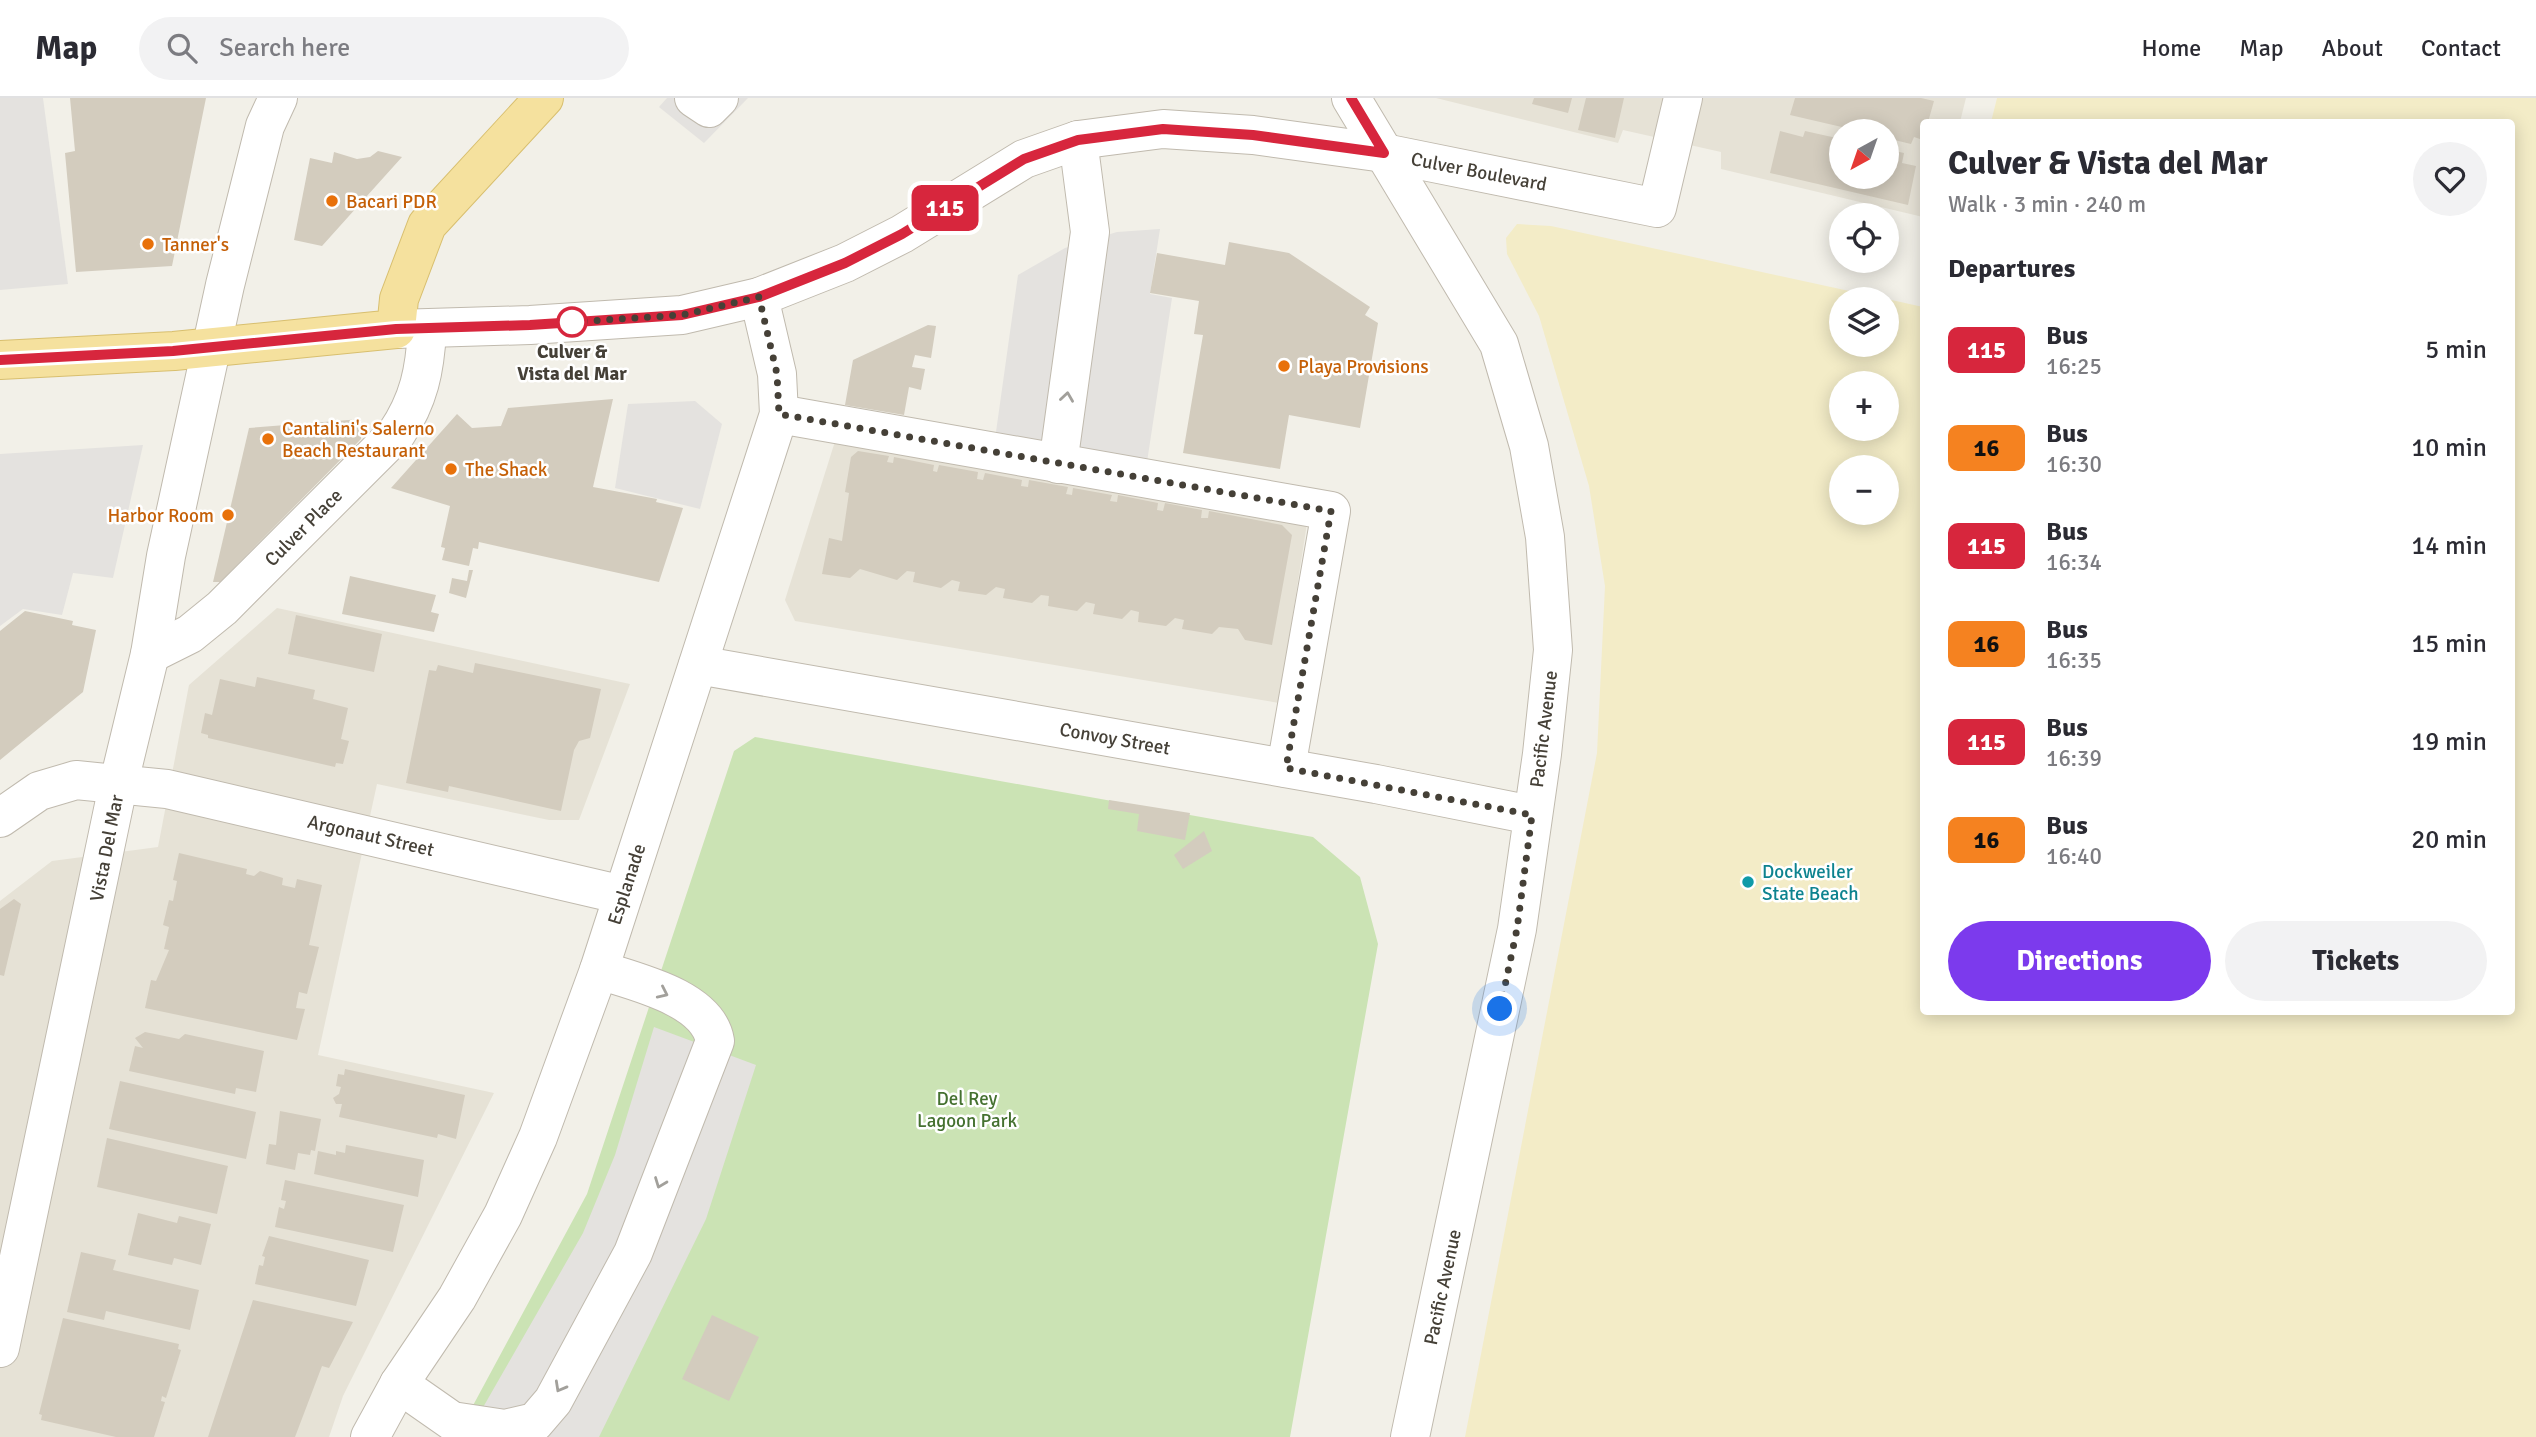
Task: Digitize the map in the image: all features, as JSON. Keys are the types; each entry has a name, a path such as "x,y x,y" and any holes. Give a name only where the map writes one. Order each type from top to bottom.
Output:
{"main road":[{"path":"411,330 399,299 428,225 544,98"},
{"name":"Culver Boulevard","path":"0,360 211,347 411,330"}],"street":[{"name":"Vista Del Mar","path":"0,1348 118,786 150,654 166,556 211,347 265,126 278,98"},
{"path":"694,98 709,108 719,98"},
{"name":"Pacific Avenue","path":"1351,98 1499,344 1529,446 1545,537 1553,650 1517,929 1410,1437"},
{"name":"Culver Boulevard","path":"411,330 682,315 759,297 845,263 902,234 1024,159 1078,140 1163,129 1253,135 1384,153 1657,208 1682,98"},
{"path":"1058,464 1090,232 1078,140"},
{"name":"Esplanade","path":"370,1437 399,1384 457,1298 503,1215 538,1137 599,970 779,414 777,374 759,297"},
{"name":"Culver Place","path":"150,654 190,634 222,608 396,434 413,409 425,372 411,330"},
{"path":"779,414 1331,511 1286,768"},
{"name":"Convoy Street","path":"698,665 1286,768 1532,815"},
{"path":"0,818 39,791 76,780 118,786"},
{"name":"Argonaut Street","path":"118,786 167,789 622,895"},
{"path":"399,1384 452,1421 505,1429 535,1422 552,1401 634,1253 715,1041 712,1027 696,1008 652,988 599,970"}],"shaded area":[{"path":"0,98 43,98 68,284 0,290"},
{"path":"667,98 748,98 704,143 659,107"},
{"path":"1436,98 1966,98 1961,119 1920,119 1920,216 1899,211 1899,203 1864,203 1721,169 1721,152 1623,130 1618,143"},
{"path":"1160,229 1150,294 1172,298 1147,462 995,439 1018,275 1065,248 1117,232"},
{"path":"695,401 722,424 700,509 615,488 628,404"},
{"path":"837,435 1308,517 1279,703 795,621 785,600"},
{"path":"143,445 113,578 73,573 62,615 23,609 0,626 0,454"},
{"path":"277,608 630,684 579,820 549,820 377,784 318,1055 494,1093 343,1396 329,1437 0,1437 0,901 52,861 158,847 189,685"},
{"path":"654,1027 756,1065 706,1219 599,1437 466,1437 583,1233 615,1155"}],"green space":[{"name":"Del Rey Lagoon Park","path":"755,737 1313,837 1360,877 1378,944 1290,1437 456,1437 587,1194 734,751"}],"sand":[{"name":"Dockweiler State Beach","path":"1997,98 2536,98 2536,1437 1465,1437 1597,753 1605,586 1589,486 1539,316 1507,254 1506,238 1517,224 1551,226 1831,287 1829,357 1899,357 1899,302 1920,306 1920,1015 2515,1015 2515,119 1992,119"}],"building":[{"path":"70,98 206,98 172,266 76,272 65,153 75,151"},
{"path":"1534,98 1572,98 1568,113 1532,104"},
{"path":"1586,98 1624,98 1615,138 1578,130"},
{"path":"1795,98 1921,98 1934,101 1929,119 1920,119 1920,139 1914,137 1911,144 1899,141 1899,119 1829,119 1829,124 1790,115"},
{"path":"1780,131 1803,137 1805,131 1829,136 1829,187 1770,173"},
{"name":"Bacari PDR","path":"378,151 402,157 322,246 294,240 310,158 332,163 334,152 357,159 370,157"},
{"path":"1899,152 1904,153 1902,163 1916,166 1908,205 1839,189 1899,189"},
{"name":"Playa Provisions","path":"1229,242 1289,253 1370,307 1365,315 1378,323 1360,428 1289,415 1280,469 1183,453 1203,335 1194,334 1199,301 1150,293 1157,253 1225,265"},
{"path":"928,325 936,326 931,358 915,355 912,367 925,369 921,390 909,387 904,415 845,405 853,360"},
{"path":"613,399 593,487 657,499 656,502 683,508 659,582 479,542 478,549 473,548 469,566 442,560 445,548 441,547 450,506 391,488 457,414 472,428 501,426 508,408"},
{"path":"361,419 361,439 220,582 213,582 249,428"},
{"path":"858,451 889,456 887,462 893,463 894,457 934,465 933,471 937,472 939,465 978,472 977,479 983,480 985,473 1022,480 1021,486 1028,487 1029,480 1068,487 1066,494 1072,495 1073,488 1112,495 1110,501 1117,502 1118,495 1158,503 1157,510 1163,511 1165,503 1202,510 1201,518 1208,518 1209,511 1282,525 1292,535 1272,645 1245,640 1238,629 1219,627 1212,634 1182,629 1184,620 1175,618 1166,626 1138,622 1139,612 1131,610 1122,619 1093,614 1095,604 1086,602 1077,611 1048,606 1049,596 1041,595 1032,603 1003,598 1005,589 996,587 986,595 958,591 960,582 952,580 941,588 913,582 915,572 907,571 897,580 860,569 850,578 822,574 829,538 842,541 849,493 845,492 851,457"},
{"path":"469,570 473,570 466,598 449,593 452,578 467,581"},
{"path":"350,576 436,595 431,612 439,614 434,632 342,614"},
{"path":"25,611 73,621 72,625 96,630 83,692 0,760 0,631"},
{"path":"296,615 382,634 374,672 288,654"},
{"path":"475,663 601,689 590,738 579,741 574,750 561,811 449,786 448,792 406,783 429,670 436,671 438,665 473,673"},
{"path":"257,677 315,690 313,699 348,708 341,739 349,741 343,764 336,763 335,767 208,738 208,735 201,733 205,713 212,715 220,679 255,687"},
{"path":"1109,800 1190,813 1185,840 1137,831 1139,814 1108,809"},
{"path":"1204,831 1212,851 1183,869 1174,855"},
{"path":"179,853 247,869 246,874 254,876 260,871 283,878 282,885 295,888 297,879 322,885 309,945 319,947 307,994 299,992 296,1008 305,1009 297,1040 145,1008 151,980 156,981 169,950 164,949 169,927 163,925 169,900 173,901 177,881 173,880"},
{"path":"14,899 21,904 4,976 0,975 0,909"},
{"path":"145,1032 179,1039 185,1034 264,1051 256,1092 236,1088 235,1094 129,1071 135,1046 143,1048 135,1038"},
{"path":"345,1069 465,1095 456,1139 438,1134 437,1138 339,1117 342,1104 336,1104 333,1098 339,1094 341,1087 336,1086 338,1074 344,1075"},
{"path":"120,1081 256,1112 246,1159 109,1129"},
{"path":"280,1111 321,1119 315,1151 311,1150 310,1155 298,1153 295,1170 266,1164 269,1144 276,1145"},
{"path":"107,1138 228,1166 217,1214 97,1187"},
{"path":"346,1145 424,1160 418,1197 314,1174 318,1151 336,1155 336,1151 345,1153"},
{"path":"285,1180 404,1205 393,1252 275,1227 279,1207 284,1209 286,1201 281,1200"},
{"path":"138,1213 177,1223 179,1216 211,1224 201,1265 174,1258 172,1265 128,1255"},
{"path":"269,1236 369,1260 356,1306 255,1284 259,1265 263,1266 265,1257 262,1256"},
{"path":"81,1252 116,1260 113,1270 199,1290 190,1330 106,1311 104,1320 67,1312"},
{"path":"253,1300 353,1322 329,1368 322,1366 295,1437 208,1437"},
{"path":"712,1315 759,1337 729,1401 682,1379"},
{"path":"63,1318 179,1344 178,1349 181,1350 166,1398 162,1396 161,1401 165,1402 154,1437 116,1437 41,1420 42,1415 39,1414"}],"bus line":[{"name":"115","path":"0,360 173,351 396,329 530,325 682,315 759,297 845,263 902,234 1024,159 1078,140 1163,129 1253,135 1384,153 1351,98"}],"place":[{"name":"Bacari PDR","path":"332,201"},
{"name":"Tanner's","path":"148,244"},
{"name":"Culver & Vista del Mar","path":"572,322"},
{"name":"Playa Provisions","path":"1284,366"},
{"name":"Cantalini's Salerno Beach Restaurant","path":"268,439"},
{"name":"The Shack","path":"451,469"},
{"name":"Harbor Room","path":"228,515"},
{"name":"Dockweiler State Beach","path":"1748,882"}],"route":[{"path":"572,322 682,315 759,297 777,374 779,414 1331,511 1286,768 1532,815 1517,929 1500,1009"}]}
